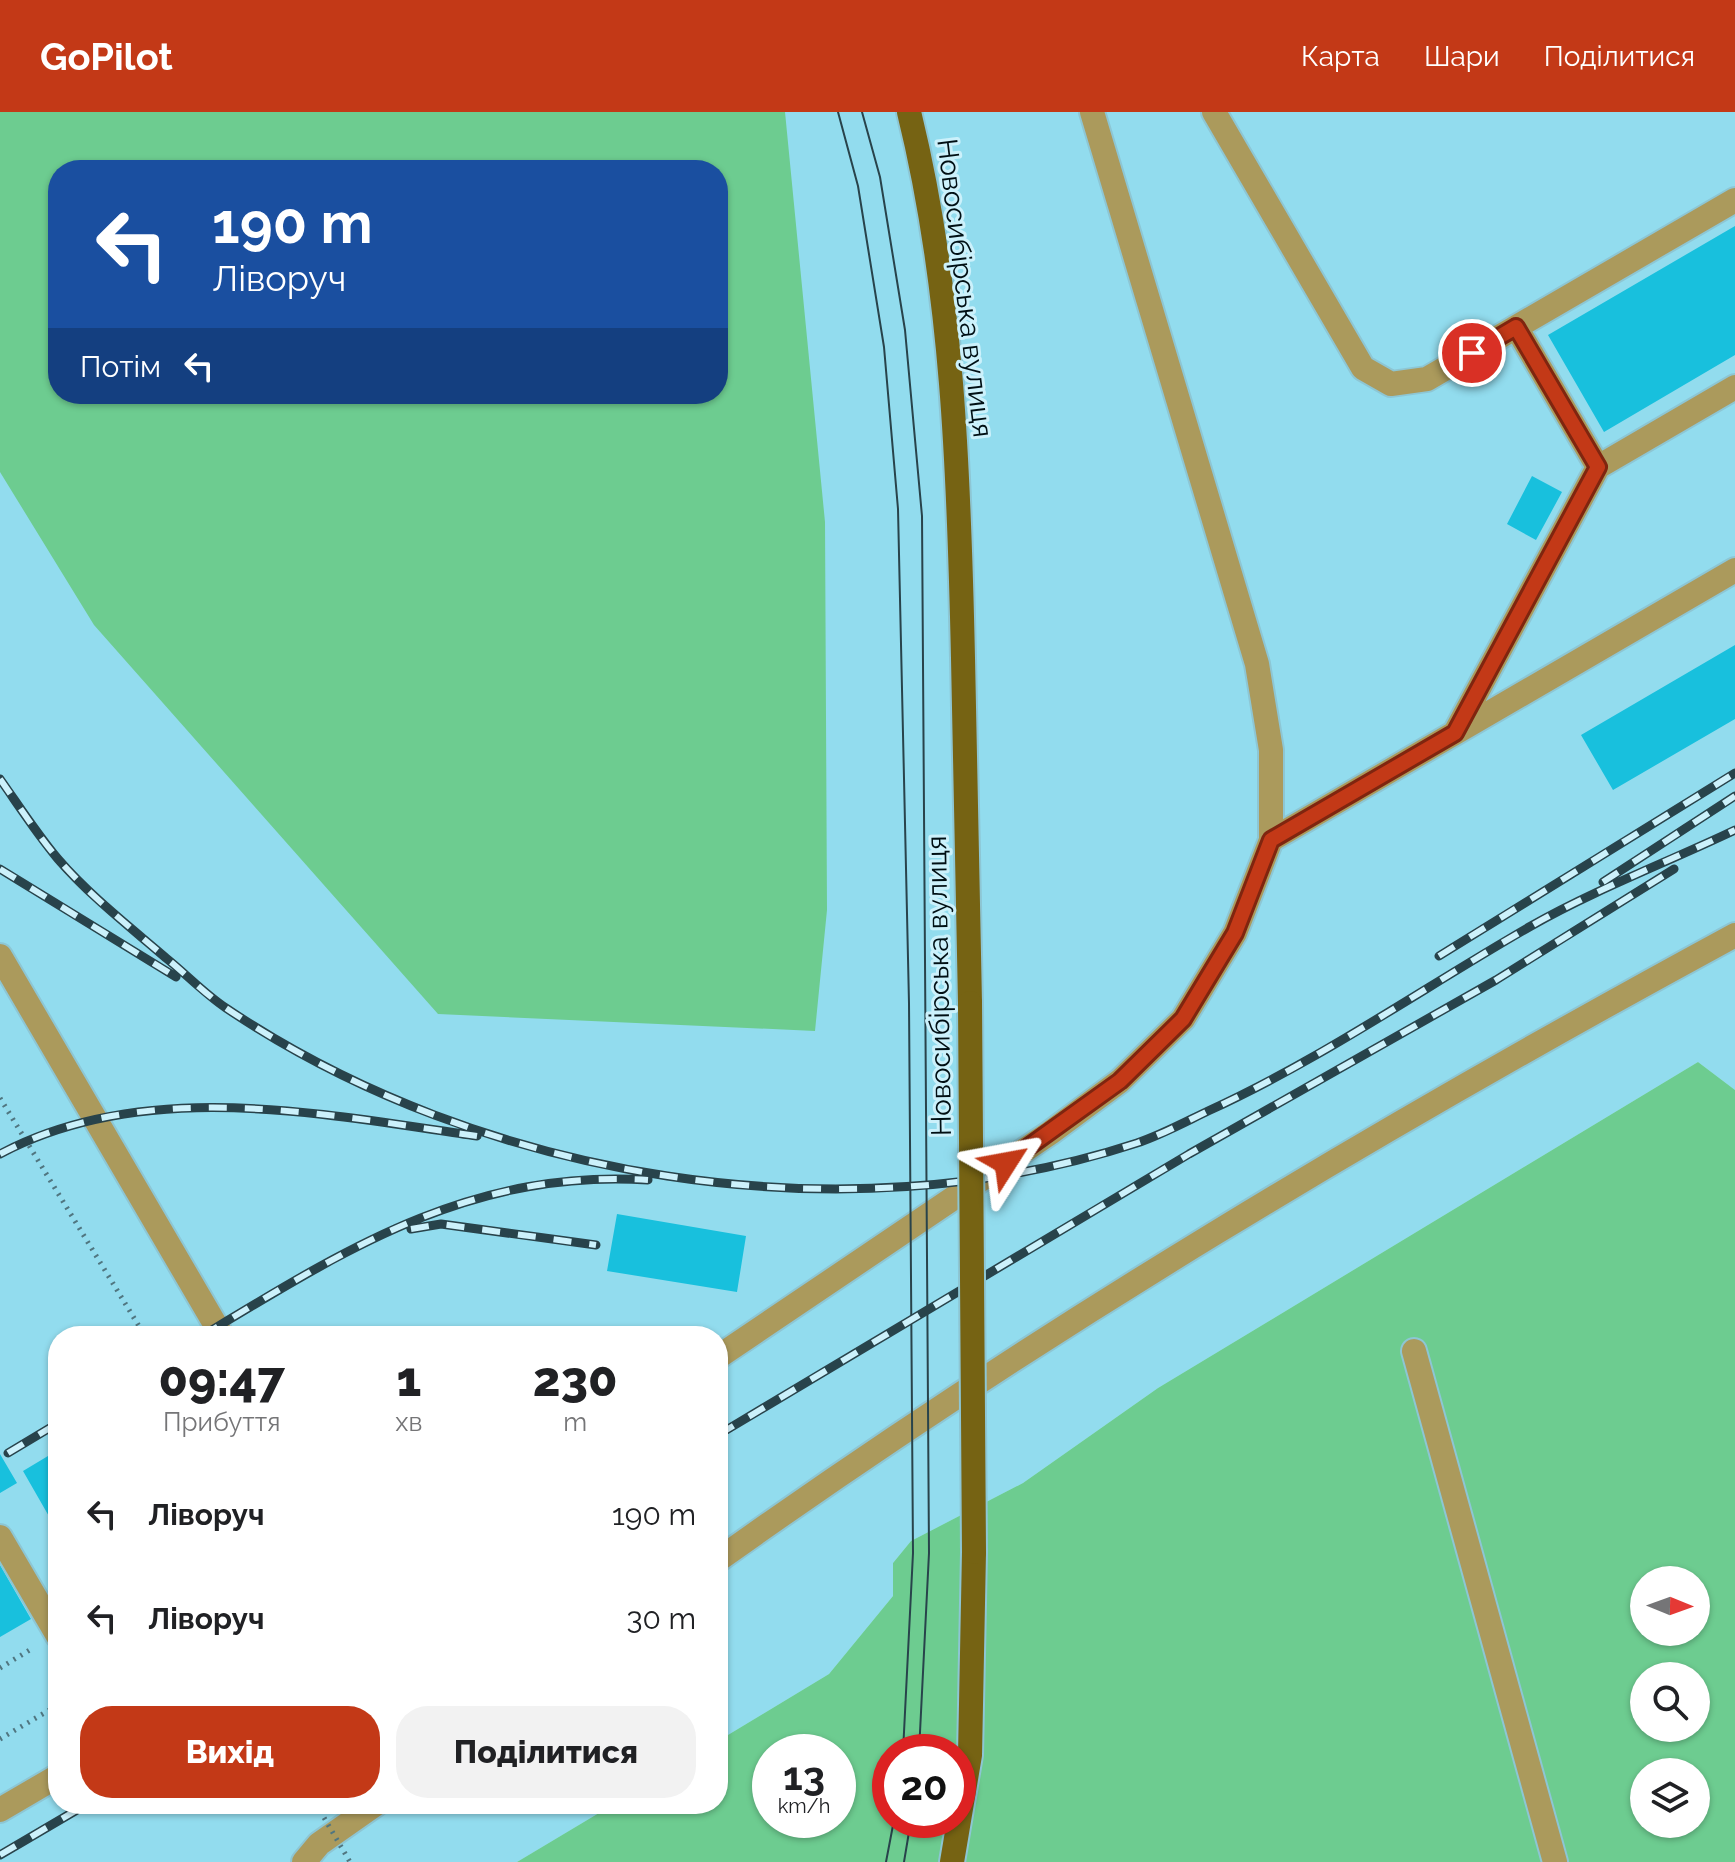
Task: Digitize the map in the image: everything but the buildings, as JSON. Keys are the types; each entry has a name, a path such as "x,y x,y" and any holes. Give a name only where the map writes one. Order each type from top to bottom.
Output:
{"main road":[{"name":"Новосибірська вулиця","path":"909,112 923,167 954,392 970,1003 974,1552 970,1755 952,1862"}],"lane":[{"path":"728,1350 1050,1133 1120,1081 1183,1019 1235,933 1271,840 1271,750 1257,664 1092,112"},
{"path":"1214,112 1363,368 1391,384 1427,379 1735,200"},
{"path":"1516,327 1598,467"},
{"path":"1455,733 1598,467 1735,387"},
{"path":"1271,840 1735,570"},
{"path":"728,1553 823,1485 1261,1203 1735,935"},
{"path":"0,956 216,1326"},
{"path":"1414,1351 1555,1862"},
{"path":"0,1537 48,1620"},
{"path":"0,1810 48,1782"},
{"path":"304,1862 319,1844 362,1814"}],"path":[{"path":"0,1098 139,1326"},
{"path":"0,1668 48,1640"},
{"path":"0,1739 48,1711"},
{"path":"322,1814 350,1862"}],"shaded area":[{"path":"0,112 1735,112 1735,1090 1698,1062 1158,1388 1023,1483 911,1541 893,1563 893,1596 829,1674 728,1735 728,1326 48,1326 48,1814 597,1814 517,1862 0,1862"}],"green space":[{"path":"0,112 785,112 825,522 827,910 815,1031 438,1014 94,625 0,472"},
{"path":"1698,1062 1735,1090 1735,1862 517,1862 597,1814 728,1814 728,1735 829,1674 893,1596 893,1563 911,1541 1023,1483 1158,1388"}],"tram line":[{"path":"838,112 858,186 884,347 898,509 909,1003 913,1553 904,1734"},
{"path":"862,112 880,177 905,330 922,516 929,1553 920,1734"},
{"path":"886,1862 891,1838"},
{"path":"904,1862 908,1838"}],"railway":[{"path":"1439,956 1735,773"},
{"path":"0,779 58,859 110,910 226,1008 326,1067 435,1115 549,1152 667,1176 787,1188 907,1187 1024,1172 1146,1140 1291,1069 1556,913 1735,830"},
{"path":"1603,882 1735,796"},
{"path":"0,869 176,977"},
{"path":"728,1429 1189,1154 1496,980 1674,869"},
{"path":"0,1154 56,1130 114,1116 174,1109 235,1108 297,1112 477,1136"},
{"path":"219,1326 360,1246 413,1221 467,1202 524,1188 584,1180 648,1180"},
{"path":"411,1229 441,1224 596,1245"},
{"path":"8,1453 48,1429"},
{"path":"0,1855 70,1814"}],"route":[{"path":"1006,1163 1120,1081 1183,1019 1235,933 1271,840 1455,733 1598,467 1516,327 1472,353"}]}
